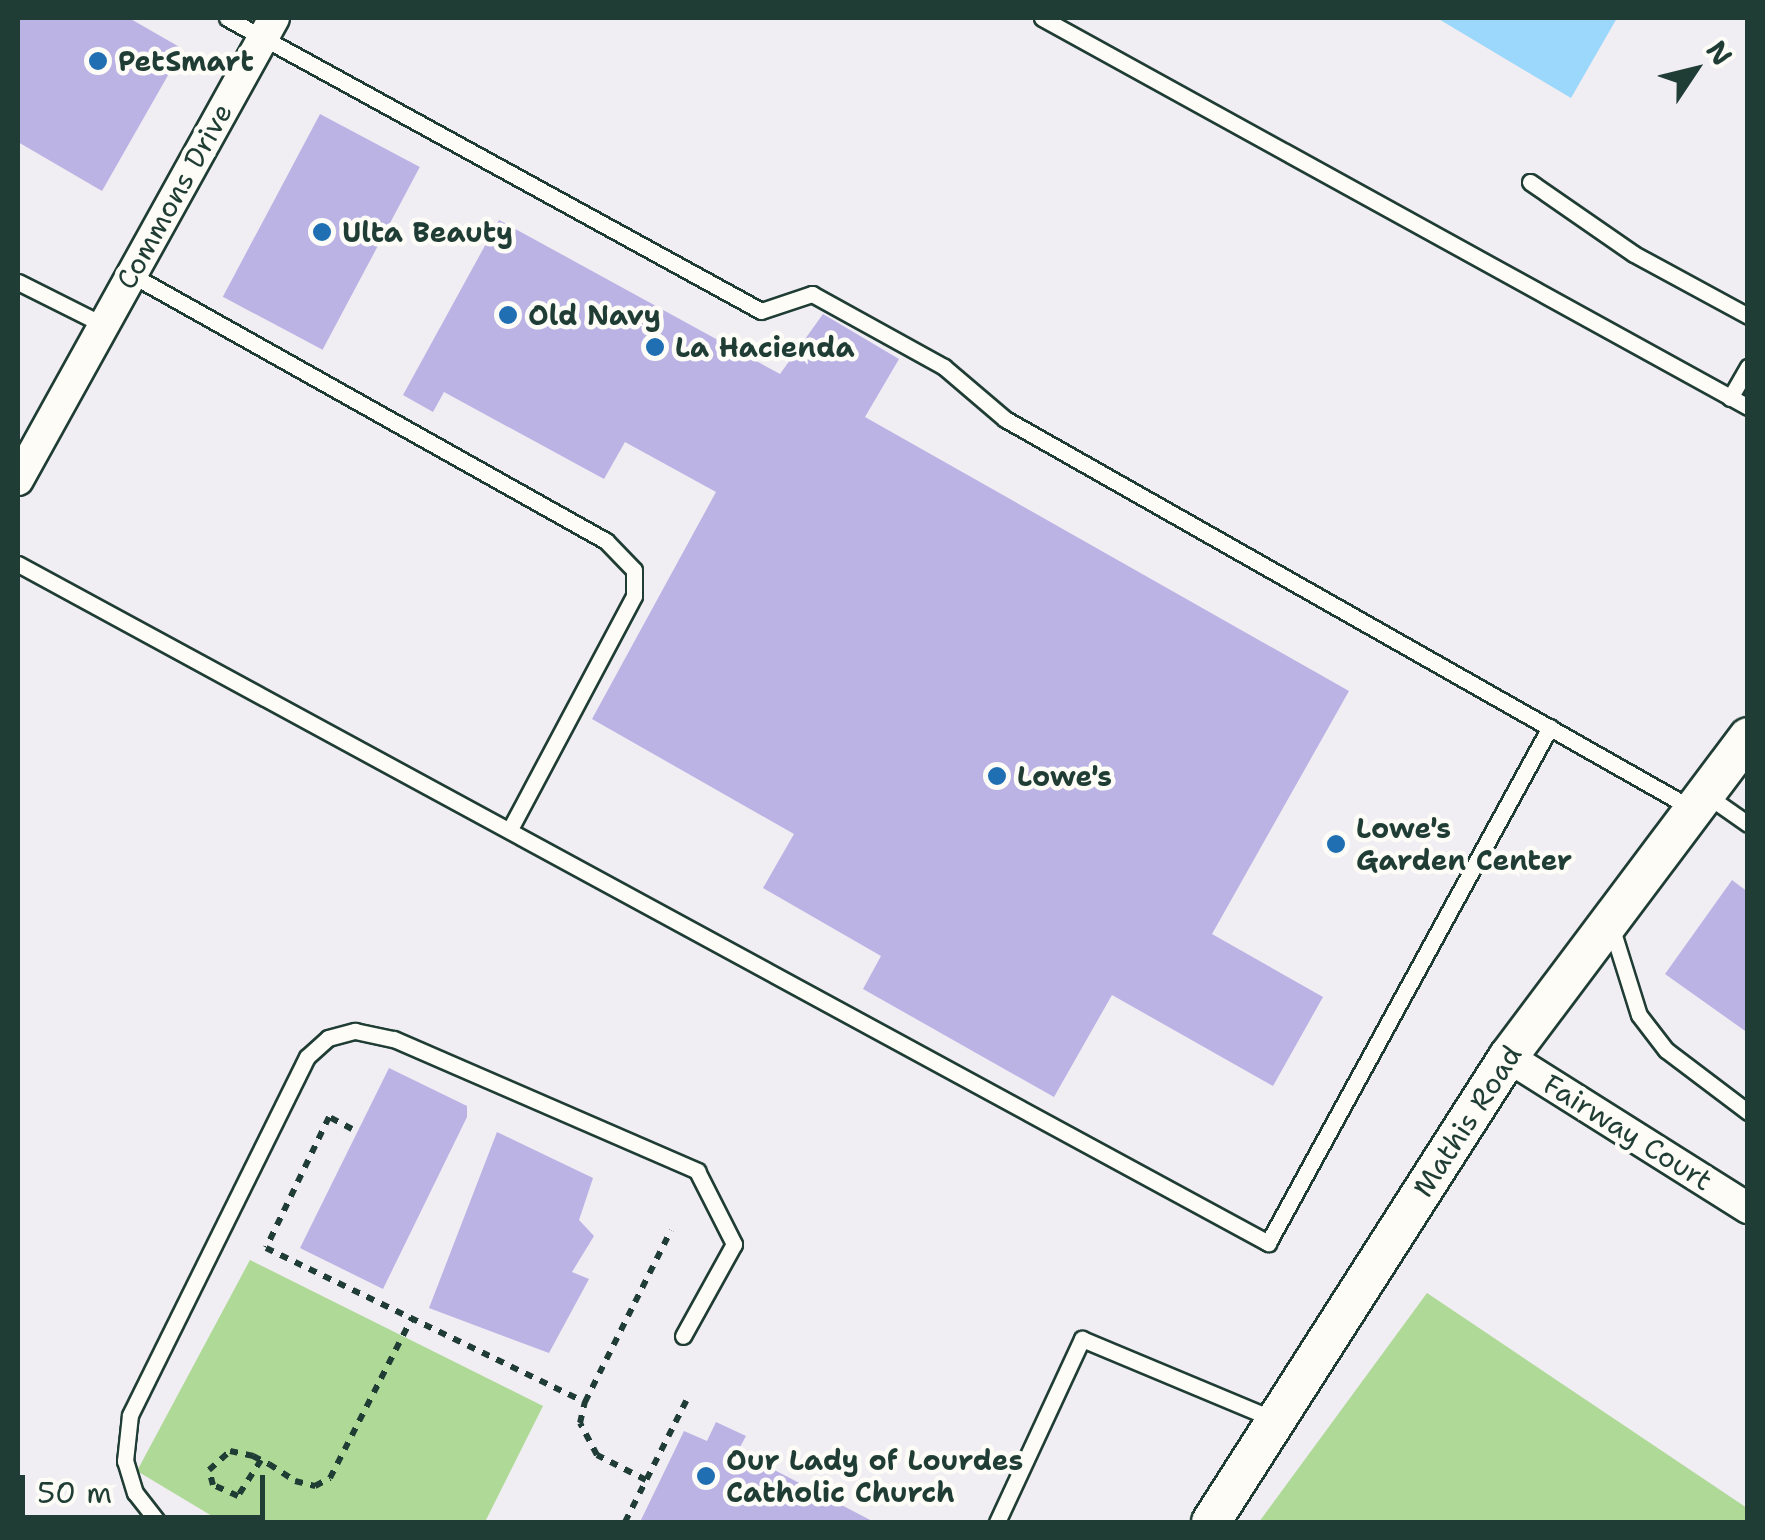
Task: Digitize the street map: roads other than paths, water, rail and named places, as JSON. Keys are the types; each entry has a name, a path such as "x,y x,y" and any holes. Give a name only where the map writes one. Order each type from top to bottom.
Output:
{"street":[{"name":"Commons Drive","path":"18,480 268,28"},
{"name":"Mathis Road","path":"1211,1522 1508,1057 1748,737"},
{"name":"Fairway Court","path":"1508,1057 1748,1208"}],"lane":[{"path":"227,18 268,28 760,311 812,294 821,298 944,367 1005,418 1550,727 1748,824"},
{"path":"1042,18 1748,407"},
{"path":"1530,182 1634,254 1748,316"},
{"path":"130,274 606,542 634,570 634,596 510,829"},
{"path":"18,282 102,324"},
{"path":"1730,398 1748,367"},
{"path":"18,564 1268,1243 1550,727"},
{"path":"1610,920 1620,971 1640,1015 1666,1050 1748,1112"},
{"path":"158,1522 135,1493 125,1462 130,1416 308,1056 328,1038 354,1031 394,1039 697,1170 734,1244 683,1336"},
{"path":"996,1522 1082,1338 1276,1420"}],"water":[{"path":"1437,18 1617,18 1571,98"}],"place":[{"name":"PetSmart","path":"98,61"},
{"name":"Ulta Beauty","path":"322,232"},
{"name":"Old Navy","path":"508,315"},
{"name":"La Hacienda","path":"655,347"},
{"name":"Lowe's","path":"997,776"},
{"name":"Lowe's Garden Center","path":"1336,844"},
{"name":"Our Lady of Lourdes Catholic Church","path":"706,1476"}]}
